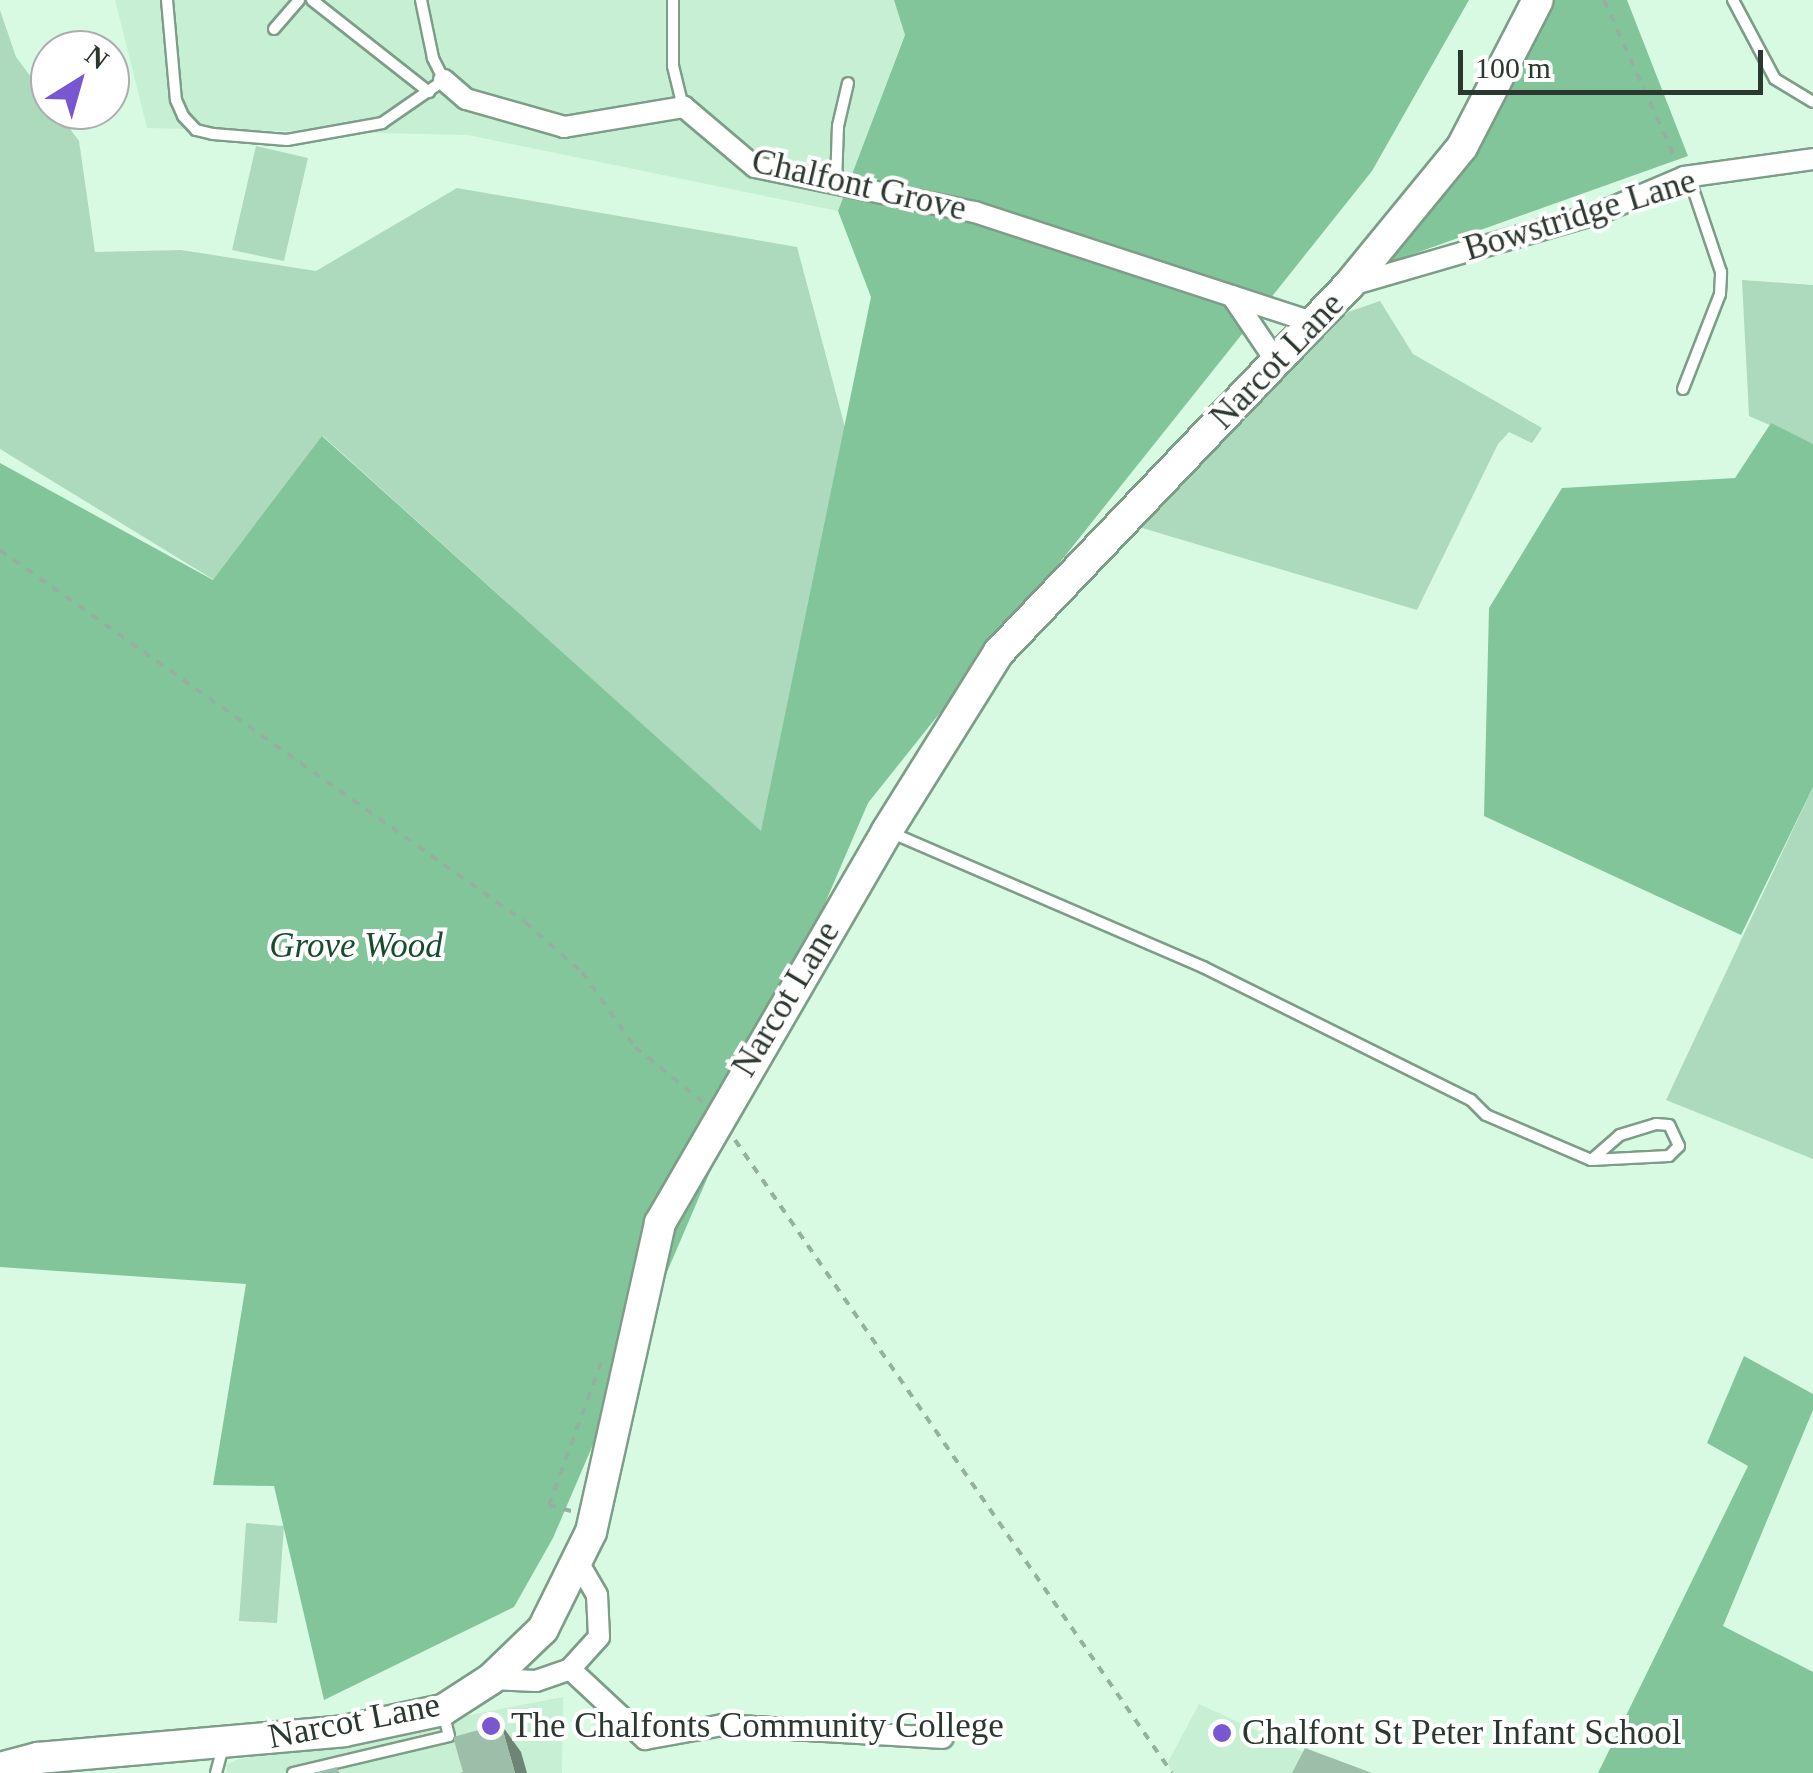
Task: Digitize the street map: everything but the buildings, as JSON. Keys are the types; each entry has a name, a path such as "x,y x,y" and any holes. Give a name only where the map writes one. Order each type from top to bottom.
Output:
{"street":[{"name":"Narcot Lane","path":"0,1768 38,1758 220,1759 443,1710 491,1679 542,1629 580,1566 595,1518 660,1223 707,1106 998,652 1349,285 1462,147 1538,0"},
{"path":"436,86 466,99 564,127 684,108"},
{"name":"Chalfont Grove","path":"684,108 755,166 976,212 1312,322"},
{"name":"Bowstridge Lane","path":"1349,285 1602,212 1687,177 1813,159"},
{"path":"1232,296 1276,361"},
{"path":"491,1679 536,1681 570,1669 599,1638 597,1595 580,1566"},
{"path":"570,1669 645,1739 723,1726 944,1738"}],"lane":[{"path":"168,0 176,100 196,130 287,140 336,136 382,123 436,86"},
{"path":"274,29 299,0"},
{"path":"312,0 436,86"},
{"path":"673,0 673,66 684,108"},
{"path":"1734,0 1775,80 1813,102"},
{"path":"425,3 436,86"},
{"path":"836,183 838,126 848,83"},
{"path":"1683,389 1720,294 1722,272 1687,177"},
{"path":"887,830 1203,967 1472,1100 1486,1115 1591,1160 1670,1156 1680,1146 1668,1125 1656,1124 1620,1135 1591,1160"},
{"path":"294,1773 449,1736 443,1710"}],"path":[{"path":"1604,0 1687,177"},
{"path":"0,550 525,922 582,972 635,1047 707,1106 1172,1773"},
{"path":"595,1518 549,1506 603,1356"}],"shaded area":[{"path":"115,0 906,0 905,34 838,211 468,135 147,128 130,60 130,30 122,30"},
{"name":"Grove Wood","path":"894,0 1469,0 1372,171 868,803 553,1538 514,1607 324,1700 274,1486 213,1485 246,1284 0,1267 0,463 213,580 322,436 761,831 871,297 838,211 905,35"},
{"path":"1545,0 1627,0 1688,156 1388,263 1530,44"},
{"path":"0,10 16,57 30,76 30,130 71,130 79,141 95,252 181,250 316,271 457,188 797,247 878,551 761,832 323,436 214,580 0,449"},
{"path":"256,146 308,158 284,261 232,250"},
{"path":"1742,280 1813,285 1813,444 1749,416"},
{"path":"1380,301 1413,354 1542,428 1532,443 1509,432 1498,444 1417,610 1139,527 1348,312"},
{"path":"1771,423 1813,444 1813,787 1741,935 1484,816 1489,608 1562,488 1735,478"},
{"path":"1813,787 1813,1159 1666,1100"},
{"path":"1744,1356 1813,1394 1813,1410 1723,1626 1813,1672 1813,1773 1598,1773 1748,1466 1707,1443"},
{"path":"246,1523 284,1526 277,1623 239,1621"},
{"name":"The Chalfonts Community College","path":"563,1697 562,1773 227,1773 226,1765 236,1760"},
{"name":"Chalfont St Peter Infant School","path":"1199,1704 1349,1773 1171,1773 1168,1762"}],"place":[{"name":"The Chalfonts Community College","path":"491,1726"},
{"name":"Chalfont St Peter Infant School","path":"1222,1733"}]}
